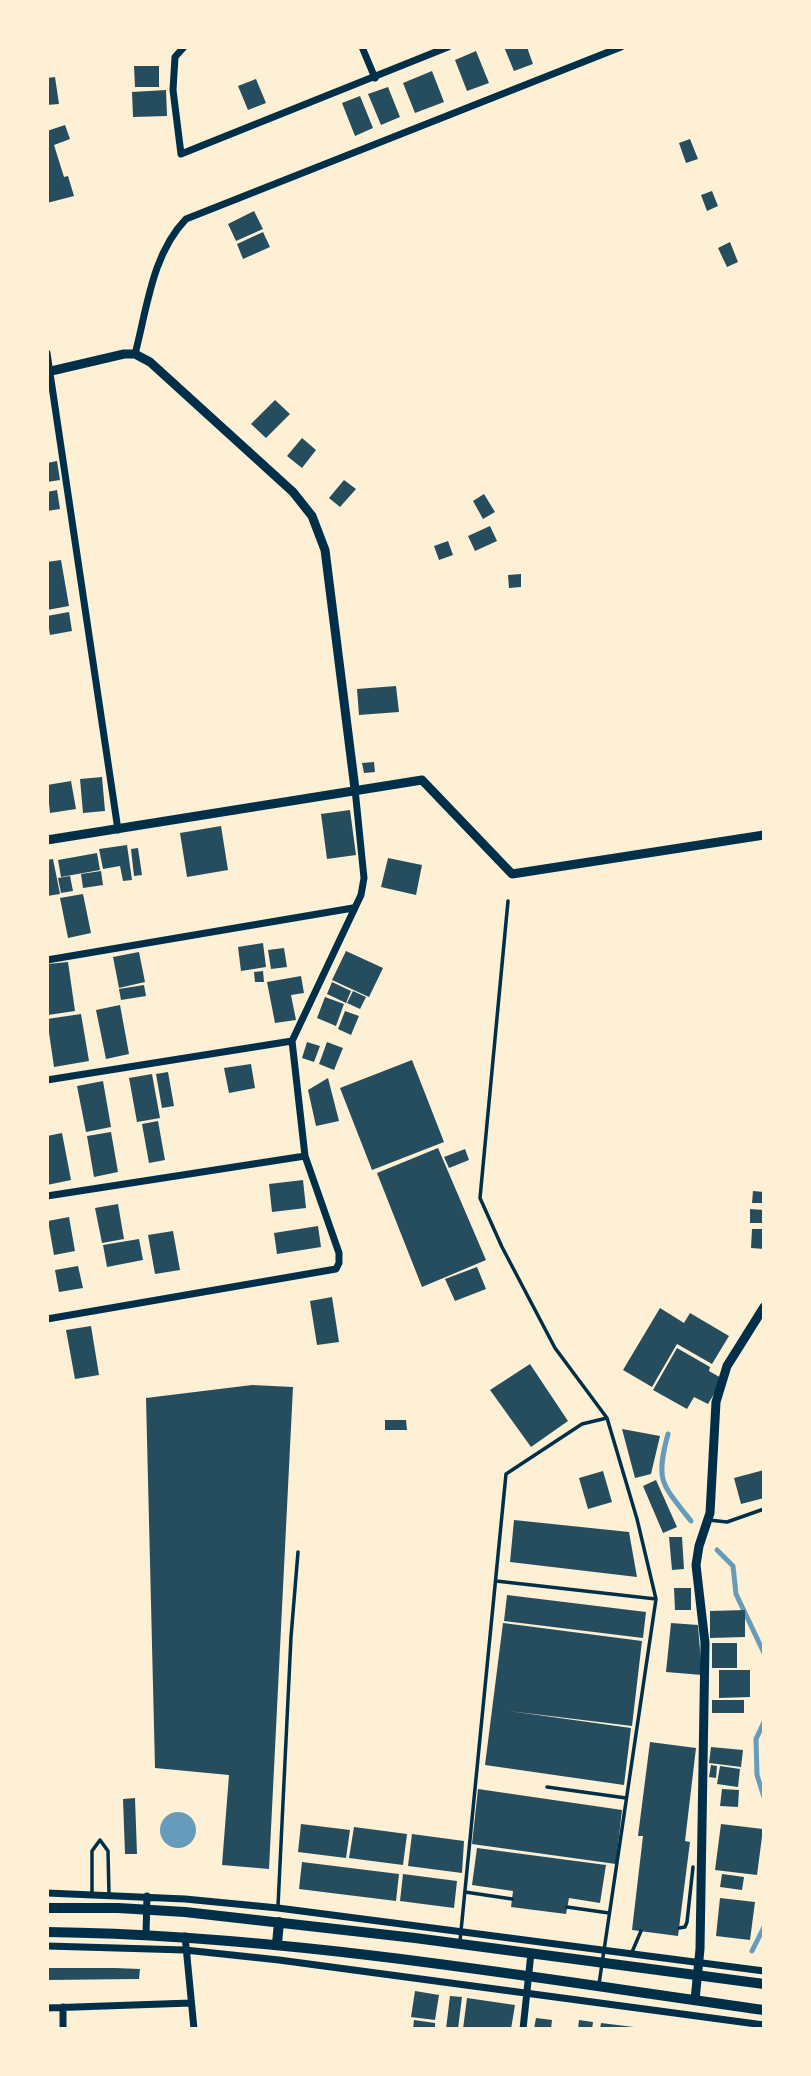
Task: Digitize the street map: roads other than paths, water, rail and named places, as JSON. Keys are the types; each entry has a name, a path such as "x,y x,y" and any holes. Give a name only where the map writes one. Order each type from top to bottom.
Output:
{"main road":[{"path":"47,1908 146,1910 279,1922 764,1984"},
{"path":"277,1944 279,1922"},
{"path":"47,1932 185,1936 277,1944 529,1976 764,2010"}],"street":[{"path":"184,47 175,57 173,90 181,154 448,47"},
{"path":"362,47 374,78"},
{"path":"135,354 156,271 166,246 186,219 621,47"},
{"path":"47,353 118,830"},
{"path":"47,1319 336,1269 340,1263 339,1253 305,1156 292,1041 361,895 364,877 325,550 312,516 293,492 150,362 135,354 124,354 48,372"},
{"path":"47,840 422,780 512,874 764,835"},
{"path":"47,960 353,908"},
{"path":"47,1080 292,1041"},
{"path":"47,1196 305,1156"},
{"path":"693,2016 699,1963 697,1867 705,1643 696,1565 707,1523 716,1402 727,1366 764,1307"},
{"path":"47,1893 147,1896 278,1908 764,1971"},
{"path":"146,1934 147,1896"},
{"path":"185,1936 194,2029"},
{"path":"47,1946 185,1950 279,1960 764,2025"},
{"path":"523,2029 531,1954"},
{"path":"47,2008 191,2003"},
{"path":"63,2007 63,2029"}],"lane":[{"path":"508,901 480,1198 502,1247 555,1348 607,1418 637,1519 656,1600 599,1987"},
{"path":"460,1944 506,1474 582,1424 607,1418"},
{"path":"707,1523 727,1522 764,1509"},
{"path":"278,1908 290,1637 298,1552"},
{"path":"496,1581 656,1600"},
{"path":"547,1787 626,1798"},
{"path":"92,1894 92,1851 100,1840 108,1851 109,1895"},
{"path":"679,1928 685,1927 687,1922 697,1867 687,1866"},
{"path":"465,1892 512,1899"},
{"path":"567,1907 609,1913"},
{"path":"631,1954 641,1931"}],"water":[{"path":"178,1812 190,1818 196,1830 190,1842 178,1848 166,1842 160,1830 166,1818"}],"waterway":[{"path":"668,1434 662,1463 664,1482 673,1499 691,1521"},
{"path":"717,1550 733,1566 736,1594 764,1653"},
{"path":"764,1722 756,1739 757,1775 764,1797"},
{"path":"752,1951 764,1927"}]}
